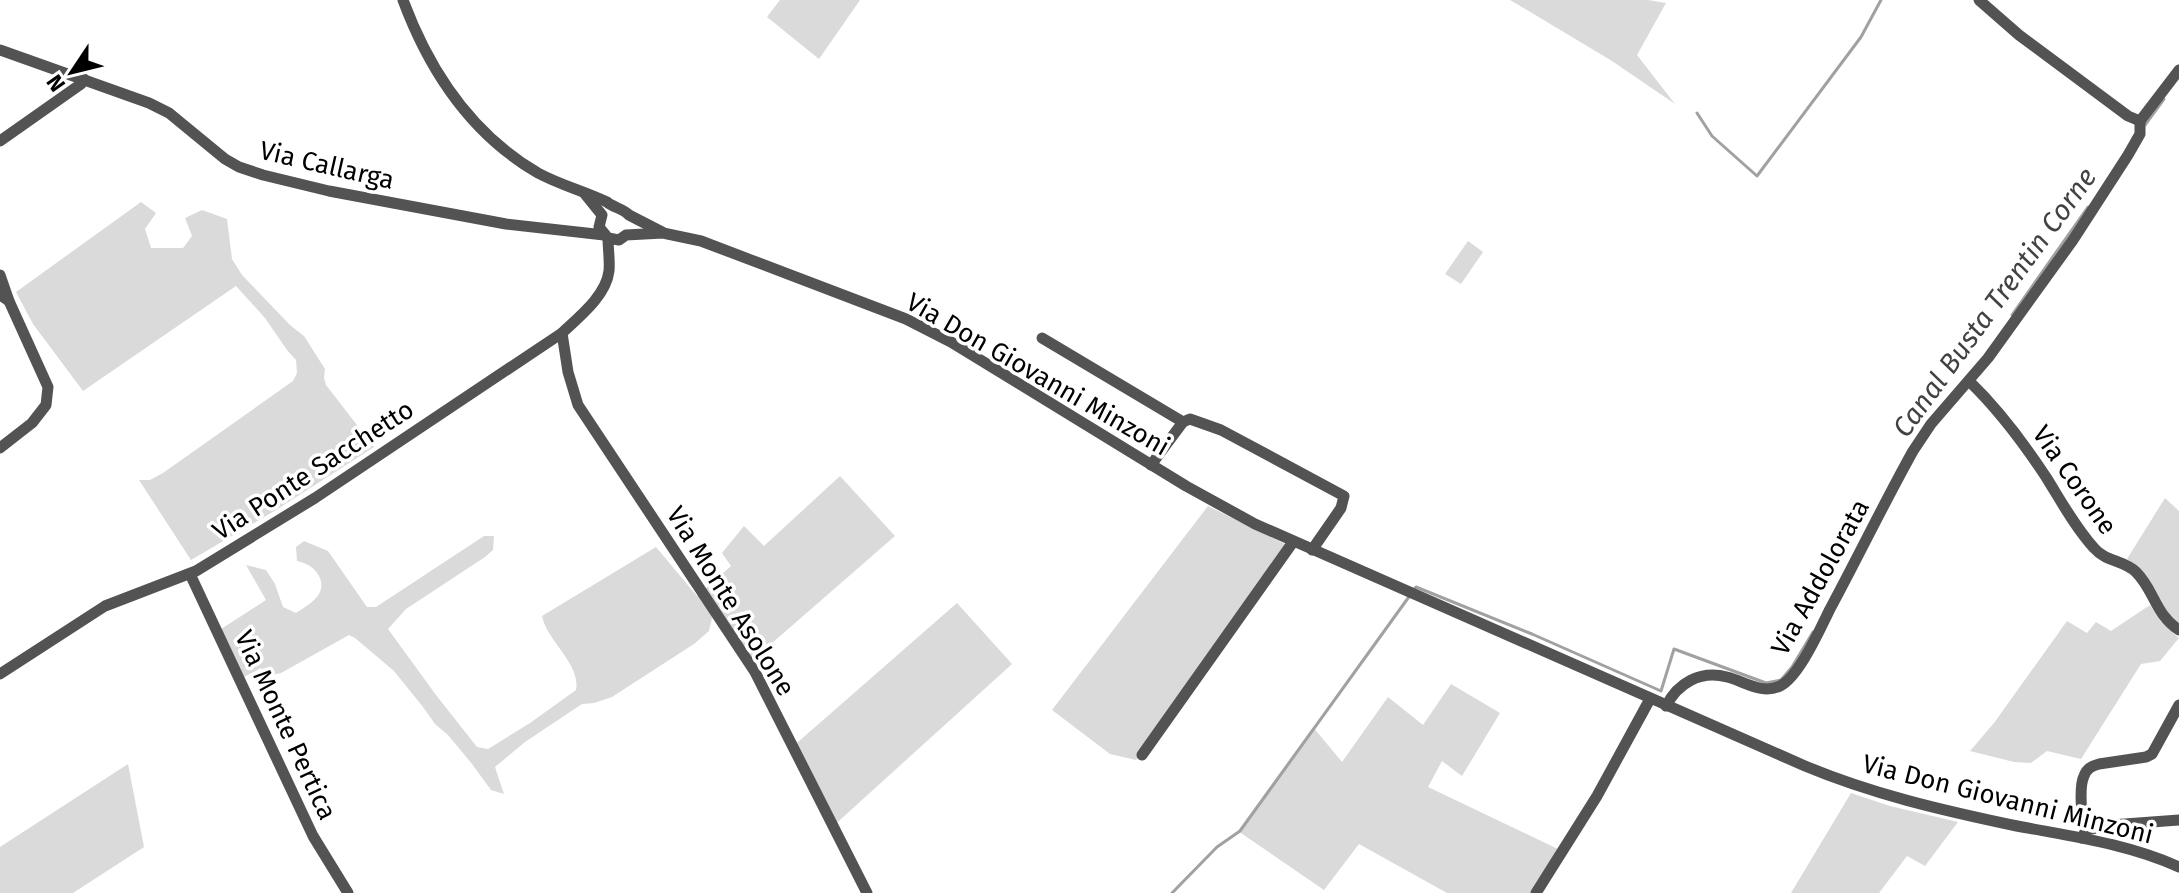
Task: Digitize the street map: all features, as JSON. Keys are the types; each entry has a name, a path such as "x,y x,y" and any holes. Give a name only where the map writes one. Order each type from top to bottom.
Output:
{"street":[{"path":"403,0 430,61 452,95 485,132 539,173 607,202 663,233"},
{"path":"1979,0 2019,35 2128,116 2140,121"},
{"name":"Via Callarga","path":"0,50 149,103 169,113 225,159 263,175 329,191 506,224 613,237 663,233"},
{"path":"1969,381 2073,240 2140,134 2140,121 2179,70"},
{"path":"0,141 84,79"},
{"path":"585,194 613,237 631,226 629,215"},
{"path":"584,233 613,208"},
{"name":"Via Don Giovanni Minzoni","path":"663,233 720,247 906,319 995,368 1220,506 1293,542 1833,778 1884,795 1961,814 2084,834 2179,867"},
{"name":"Via Ponte Sacchetto","path":"0,674 105,606 190,574 315,498 562,333 605,285 613,237"},
{"path":"0,275 4,298 48,387 46,405 32,423 0,448"},
{"name":"Via Monte Asolone","path":"562,333 571,386 578,405 755,672 867,893"},
{"path":"1042,338 1183,422"},
{"name":"Via Corone","path":"1969,381 1988,398 2017,435 2095,549 2104,558 2134,570 2160,613 2179,630"},
{"name":"Via Addolorata","path":"1666,706 1678,687 1696,677 1717,675 1765,689 1780,686 1791,676 1814,641 1913,451 1969,381"},
{"path":"1151,465 1183,422 1190,419 1221,430 1344,496 1341,508 1312,550"},
{"path":"1142,755 1293,542"},
{"name":"Via Monte Pertica","path":"190,574 313,836 348,893"},
{"path":"1536,893 1597,796 1650,699"},
{"path":"2179,705 2152,754 2099,764 2087,771 2082,779 2084,834 2111,825 2179,820"}],"shaded area":[{"path":"780,0 860,0 819,59 767,17"},
{"path":"1510,0 1648,0 1666,3 1637,55 1675,104 1612,61"},
{"path":"141,202 156,213 145,229 151,248 183,248 192,236 185,218 202,210 227,219 232,259 242,275 304,336 325,369 326,385 374,447 191,560 139,480 150,480 163,473 293,381 297,373 296,360 236,286 83,391 33,324 16,292"},
{"path":"1468,241 1483,252 1461,284 1445,274"},
{"path":"840,476 895,536 749,663 709,609 712,618 709,631 694,644 612,697 582,704 525,742 495,767 504,794 491,790 394,671 355,638 349,635 281,673 264,677 261,668 244,677 221,629 266,600 246,565 266,570 283,607 296,613 316,598 321,588 319,576 310,566 297,561 296,547 304,541 328,551 367,607 376,607 484,536 494,536 493,550 406,609 388,629 477,747 488,749 576,690 574,671 542,616 656,547 697,596 731,566 722,553 744,526 764,546"},
{"path":"2165,498 2179,511 2179,626 2165,610 2144,574 2127,559"},
{"path":"1208,506 1285,544 1136,760 1110,754 1052,710"},
{"path":"957,603 1012,664 830,829 790,749"},
{"path":"2150,605 2161,622 2179,638 2160,661 2141,664 2081,759 2047,751 2031,763 2014,762 1970,751 1994,723 2067,621 2087,633 2096,622 2111,631"},
{"path":"1451,684 1500,713 1462,776 1442,761 1428,787 1560,850 1533,893 1447,893 1359,844 1324,890 1238,831 1313,727 1342,762 1388,697 1423,725"},
{"path":"128,764 144,847 73,893 0,893 0,847"},
{"path":"1851,793 1958,822 1925,866 1907,856 1879,893 1791,893"}],"waterway":[{"path":"1697,113 1712,136 1757,176 1861,37 1881,0"},
{"name":"Canal Busta Trentin Corne","path":"2145,125 2164,99"},
{"name":"Canal Busta Trentin Corne","path":"2012,315 2088,207"},
{"name":"Canal Busta Trentin Corne","path":"1172,893 1217,847 1240,831 1416,587 1661,691 1674,649 1766,683 1781,680 1813,632"}]}
